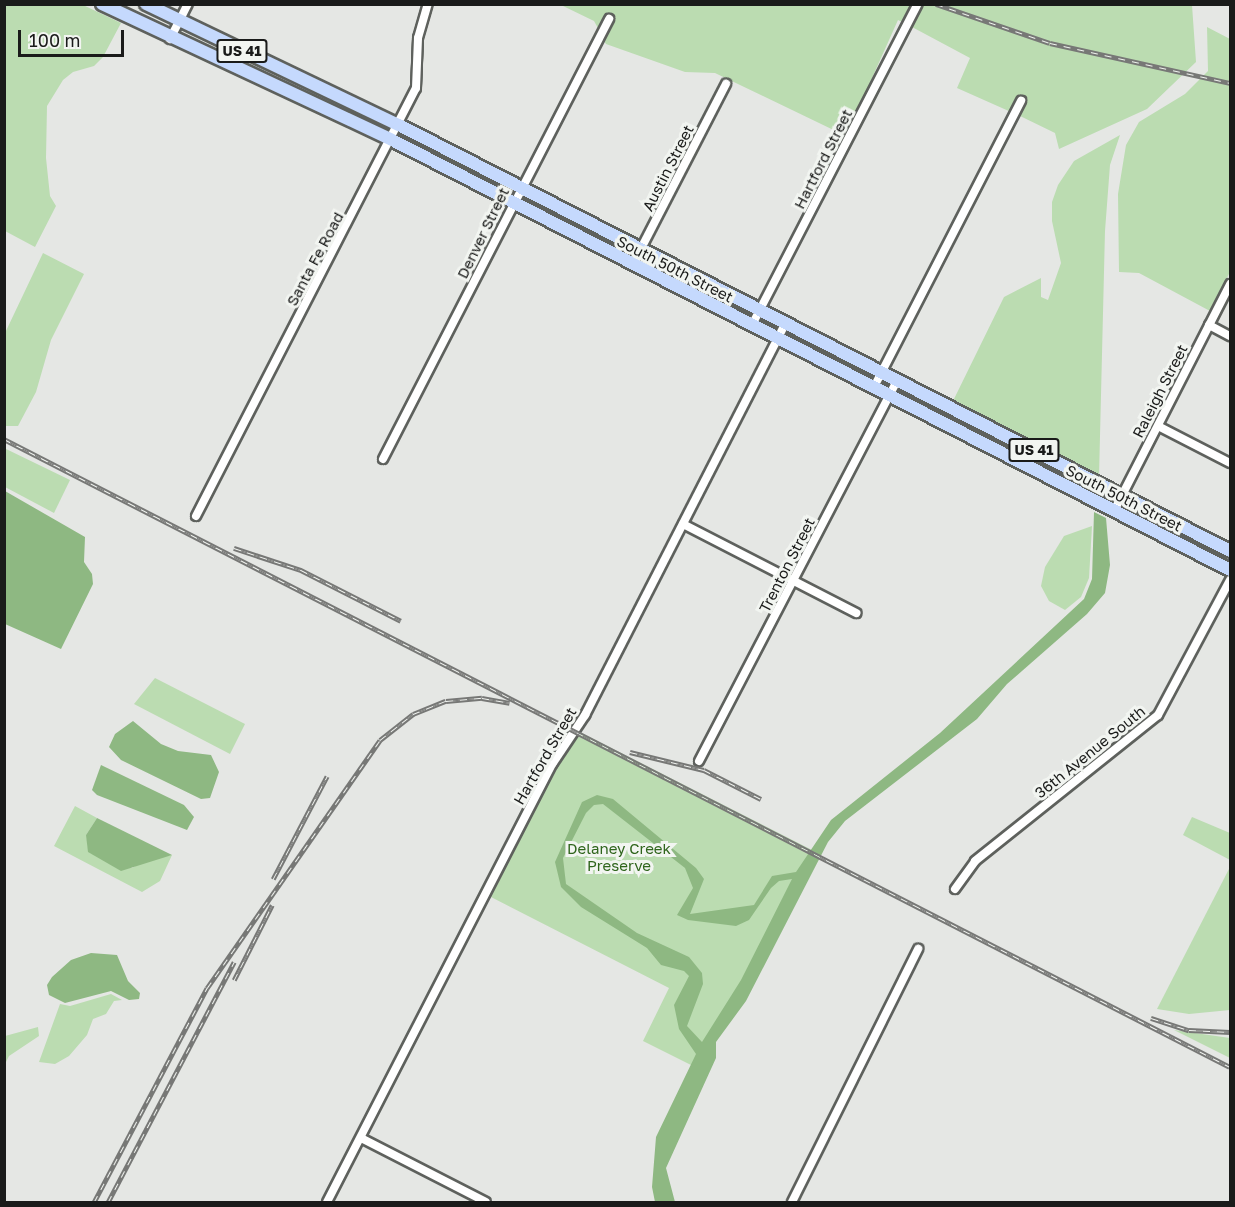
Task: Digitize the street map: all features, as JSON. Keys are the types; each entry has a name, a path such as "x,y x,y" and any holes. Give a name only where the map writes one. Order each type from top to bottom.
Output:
{"main road":[{"name":"South 50th Street","path":"102,4 170,39 392,140 1230,570"},
{"name":"South 50th Street","path":"146,4 399,125 520,186 1230,551"}],"street":[{"path":"170,39 188,4"},
{"name":"Santa Fe Road","path":"196,516 392,140 416,88 418,38 428,4"},
{"name":"Hartford Street","path":"752,325 918,4"},
{"name":"Denver Street","path":"384,459 514,203 520,186 609,19"},
{"name":"Austin Street","path":"633,264 726,84"},
{"path":"874,387 1021,101"},
{"name":"Raleigh Street","path":"1114,510 1230,284"},
{"name":"Hartford Street","path":"327,1203 553,762 585,715 786,323"},
{"path":"1209,325 1230,336"},
{"name":"Trenton Street","path":"699,761 897,380"},
{"path":"1158,426 1230,463"},
{"path":"994,449 1002,434"},
{"path":"683,524 856,613"},
{"name":"36th Avenue South","path":"955,890 975,861 1158,715 1230,580"},
{"path":"792,1203 918,950"},
{"path":"361,1137 486,1203"}],"green space":[{"path":"4,5 83,5 121,23 103,57 94,66 73,72 63,80 47,106 46,158 50,196 56,206 35,247 5,231"},
{"path":"561,5 914,5 904,23 898,20 846,136 715,73 685,72 606,44 603,39 614,18 607,14 599,30 594,21"},
{"path":"923,5 1192,5 1196,62 1147,109 1059,149 1055,133 1018,115 1026,99 1019,96 1011,112 957,88 970,58 912,27"},
{"path":"1207,27 1230,39 1230,272 1210,311 1139,273 1119,272 1118,194 1126,145 1139,122 1185,94 1208,71"},
{"path":"1120,135 1110,165 1105,231 1099,477 953,401 1004,297 1041,278 1041,297 1048,300 1061,263 1052,221 1052,202 1058,185 1074,161"},
{"path":"43,253 84,274 51,340 36,392 18,426 5,426 5,333"},
{"path":"4,448 70,480 54,513 5,487"},
{"path":"1092,526 1089,578 1081,597 1065,610 1049,601 1041,586 1045,567 1064,536"},
{"path":"155,678 245,724 230,754 134,704"},
{"name":"Delaney Creek Preserve","path":"576,730 814,851 701,1070 643,1041 669,988 489,896"},
{"path":"75,806 97,818 86,835 132,868 146,860 172,855 160,881 142,892 54,846"},
{"path":"1192,817 1230,833 1230,860 1183,835"},
{"path":"1230,867 1230,1010 1189,1014 1157,1009"},
{"path":"111,994 122,1000 114,1001 106,1014 93,1019 87,1035 69,1056 55,1064 39,1062 60,1004 70,1006"},
{"path":"38,1027 39,1036 9,1056 5,1064 5,1036"},
{"path":"1174,1030 1230,1038 1230,1058"}],"shaded area":[{"path":"5,491 85,537 84,562 92,574 93,584 61,649 5,624"},
{"path":"1094,512 1106,518 1110,565 1105,593 1087,614 1007,684 977,719 845,821 828,842 746,1001 716,1042 716,1058 666,1168 675,1202 655,1202 652,1187 656,1137 696,1054 679,1029 674,1005 689,976 684,971 661,965 647,948 581,907 561,887 555,862 582,802 597,795 613,799 696,868 704,879 690,914 754,905 772,876 796,872 831,820 940,733 1084,599 1092,579","holes":["603,804 685,868 693,888 677,915 688,920 736,926 749,920 771,888 779,881 792,879 741,980 702,1042 687,1026 703,984 702,973 689,957 637,933 566,884 563,858 586,813 594,805"]},
{"path":"133,721 161,744 178,751 211,755 219,772 210,798 201,799 121,760 109,747 115,734"},
{"path":"101,765 184,805 194,817 187,830 97,795 92,790"},
{"path":"97,818 172,855 121,871 88,852 86,835"},
{"path":"91,953 117,955 128,981 140,993 139,999 129,1000 111,991 65,1003 49,995 47,985 52,977 71,960"}],"railway":[{"path":"936,4 1050,43 1230,83"},
{"path":"4,439 1230,1067"},
{"path":"234,548 301,570 401,621"},
{"path":"94,1202 207,988 380,740 413,714 446,701 482,698 510,703"},
{"path":"630,752 704,770 761,799"},
{"path":"273,879 327,776"},
{"path":"234,980 272,905"},
{"path":"108,1202 234,962"},
{"path":"1151,1018 1189,1030 1230,1032"}]}
